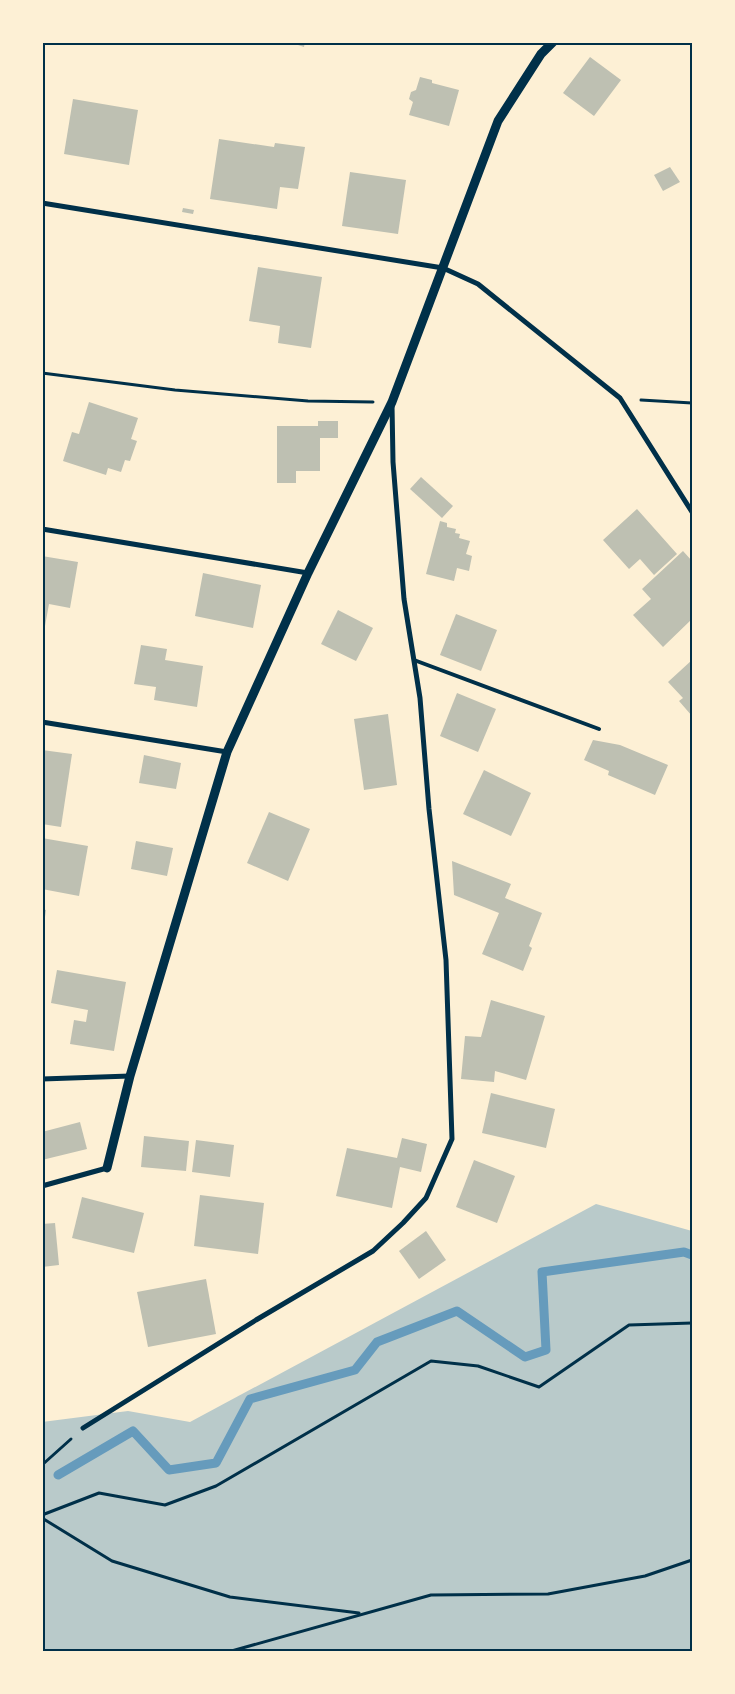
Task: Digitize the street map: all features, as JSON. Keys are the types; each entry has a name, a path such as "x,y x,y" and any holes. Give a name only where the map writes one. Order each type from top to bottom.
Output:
{"street":[{"path":"42,1186 106,1168 130,1076 227,752 308,573 392,402 498,121 540,54 553,42"},
{"path":"42,203 443,268 478,284 620,398 692,512"},
{"path":"83,1428 256,1320 373,1251 426,1198 452,1139 446,960 429,808 420,698 404,599 393,462 392,402"},
{"path":"42,529 308,573"},
{"path":"42,722 227,752"},
{"path":"42,1079 130,1076"}],"lane":[{"path":"414,660 599,729"}],"path":[{"path":"42,372 184,391 308,402 392,402"},
{"path":"620,398 692,403"},
{"path":"42,1517 99,1493 165,1505 216,1486 431,1361 478,1366 539,1388 629,1325 692,1323"},
{"path":"42,1465 83,1428"},
{"path":"42,1517 112,1561 230,1597 360,1613"},
{"path":"228,1652 360,1613 431,1595 548,1594 645,1576 692,1560"}],"shaded area":[{"path":"596,1204 692,1231 692,1651 43,1651 42,1422 128,1411 190,1422"}],"building":[{"path":"289,42 305,42 304,47"},
{"path":"590,57 621,80 594,116 563,93"},
{"path":"420,77 432,80 432,83 459,90 449,126 409,115 413,102 409,99 411,92 416,90"},
{"path":"73,99 138,110 129,165 64,154"},
{"path":"219,139 274,147 275,143 305,147 298,189 280,187 277,209 210,199"},
{"path":"670,167 680,182 663,191 654,175"},
{"path":"350,172 406,180 398,234 342,226"},
{"path":"183,208 194,210 193,214 182,212"},
{"path":"258,267 322,277 311,348 278,343 280,326 249,321"},
{"path":"89,402 138,418 131,439 137,441 130,461 125,460 121,472 108,468 106,475 63,461 72,432 79,434"},
{"path":"318,421 338,421 338,438 320,438 320,471 296,471 296,483 277,483 277,426 318,426"},
{"path":"421,477 453,506 442,518 410,489"},
{"path":"637,509 677,554 654,575 640,559 629,569 603,540"},
{"path":"440,521 447,523 447,527 456,529 455,533 460,534 459,538 470,541 466,554 472,556 469,571 457,568 454,581 426,574"},
{"path":"683,551 692,561 692,619 663,647 633,615 651,599 642,589"},
{"path":"42,556 78,562 70,608 49,604 43,637"},
{"path":"203,573 261,585 253,628 195,616"},
{"path":"338,610 373,628 356,661 321,644"},
{"path":"456,614 497,630 481,671 440,655"},
{"path":"141,645 167,649 165,660 203,666 197,707 154,700 156,687 134,684"},
{"path":"692,660 692,716 679,701 683,698 668,682"},
{"path":"457,693 496,709 478,752 440,736"},
{"path":"388,714 397,785 364,790 354,719"},
{"path":"593,740 620,745 668,765 655,795 608,775 609,771 584,760"},
{"path":"42,750 72,754 61,827 42,824"},
{"path":"144,755 181,763 176,789 139,783"},
{"path":"484,770 531,793 511,836 463,814"},
{"path":"269,812 310,829 288,881 247,863"},
{"path":"42,838 88,846 79,896 42,889"},
{"path":"136,841 173,848 167,876 131,869"},
{"path":"452,861 511,884 505,898 542,913 529,946 532,948 523,971 482,954 499,913 454,895"},
{"path":"42,909 46,910 44,924 42,924"},
{"path":"57,970 126,982 114,1051 70,1044 74,1020 86,1022 88,1010 51,1003"},
{"path":"491,1000 545,1016 526,1080 495,1071 494,1082 461,1079 465,1036 481,1037"},
{"path":"491,1093 555,1109 546,1148 482,1133"},
{"path":"80,1122 87,1149 42,1160 42,1132"},
{"path":"144,1136 189,1141 186,1171 141,1167"},
{"path":"402,1138 427,1144 421,1172 400,1167 392,1208 336,1196 347,1148 397,1158"},
{"path":"196,1140 234,1145 230,1177 192,1172"},
{"path":"474,1160 515,1176 497,1223 456,1207"},
{"path":"200,1195 264,1203 258,1254 194,1246"},
{"path":"82,1197 144,1213 134,1253 72,1238"},
{"path":"55,1223 59,1265 42,1267 42,1224"},
{"path":"426,1231 446,1260 419,1279 399,1251"},
{"path":"206,1279 216,1334 148,1347 137,1292"}],"waterway":[{"path":"58,1475 133,1431 169,1470 216,1463 250,1399 355,1370 377,1342 457,1311 525,1357 546,1350 542,1272 684,1252 692,1255"}]}
